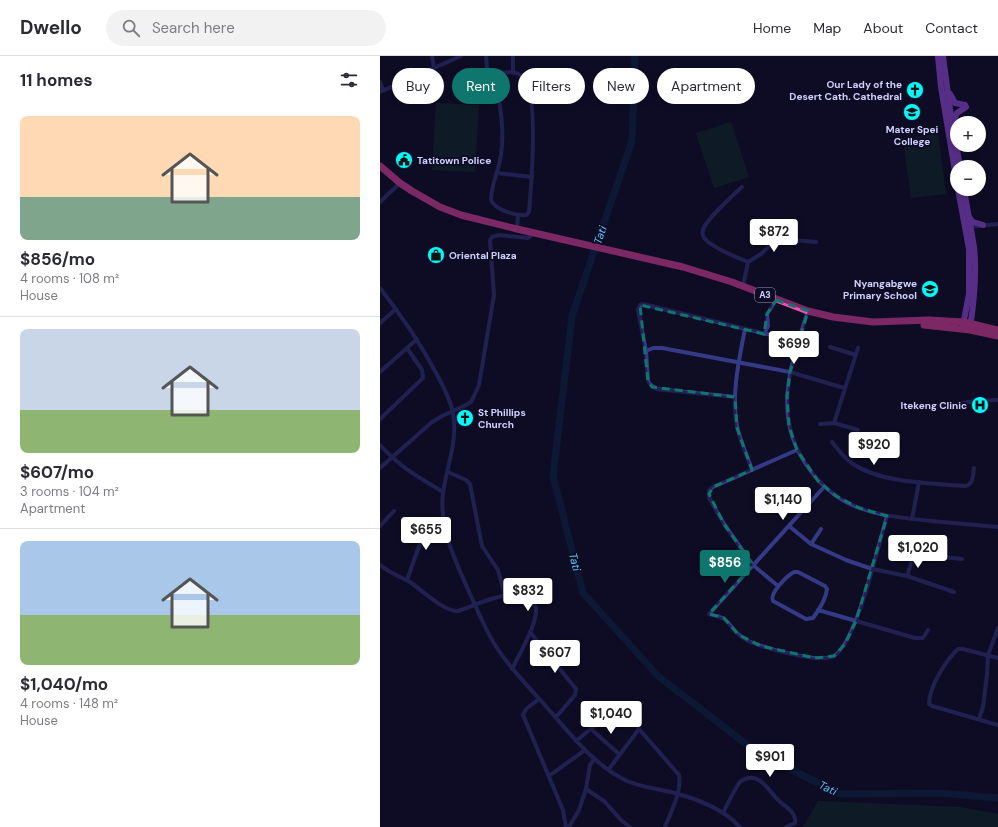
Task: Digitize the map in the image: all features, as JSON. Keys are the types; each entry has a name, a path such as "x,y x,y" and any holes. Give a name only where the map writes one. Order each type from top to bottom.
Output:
{"highway":[{"name":"A3","path":"380,166 400,183 426,199 450,211 478,220 683,267 808,311 847,319 873,322 929,320 998,330"},
{"name":"A3","path":"967,326 998,336"}],"main road":[{"path":"938,56 951,116"},
{"path":"943,56 945,87 954,160"},
{"path":"945,87 953,101 957,104 965,106 955,116"},
{"path":"960,196 967,227 969,249 970,269 967,326"},
{"path":"965,196 968,215 967,227 972,238 975,270 967,326"},
{"path":"968,215 973,222 983,225"},
{"path":"972,238 975,230 983,225"}],"street":[{"path":"432,56 434,68 461,56"},
{"path":"486,56 487,68"},
{"path":"513,56 513,72"},
{"path":"499,104 502,122 501,156 491,197 492,203 501,209 526,215 528,212 532,177 534,121 530,96 524,78 521,75 510,72"},
{"path":"380,82 382,91 392,87"},
{"path":"497,173 532,177"},
{"path":"380,202 400,183"},
{"path":"742,187 726,202 704,227 703,233 706,240 712,244 748,262"},
{"path":"517,229 518,214"},
{"path":"967,227 998,224"},
{"path":"380,468 428,425 442,416 471,402 479,385 493,300 494,281 490,240 492,237 499,235 528,238 534,233"},
{"path":"743,287 748,262 761,254 776,240 816,242"},
{"path":"380,288 417,339 441,383 453,411 455,433 454,445 443,492 443,519 450,545 475,605 494,644 512,669 594,759 625,780 637,785 678,794 702,803 723,814 740,827"},
{"path":"764,334 768,326 767,314 776,300"},
{"path":"736,398 656,389 652,387 648,381 646,351 638,310 640,304 772,335"},
{"path":"380,323 396,309"},
{"path":"808,311 790,372 787,396 787,416 790,431 797,450 807,466 824,487 850,504 887,516 998,527"},
{"path":"745,329 738,362 736,398 737,428 752,470"},
{"path":"380,372 417,339"},
{"path":"830,347 856,355"},
{"path":"380,419 423,378 422,370 407,348"},
{"path":"646,351 653,348 662,348 738,362 790,372 844,388"},
{"path":"834,423 858,348"},
{"path":"914,408 946,406 974,401 998,400"},
{"path":"820,424 834,423 858,430"},
{"path":"832,442 847,460 864,470 889,478 919,482 969,485 971,483 974,468"},
{"path":"380,445 391,457 411,473 443,492"},
{"path":"778,586 753,565 724,524 709,498 709,490 797,450"},
{"path":"448,472 466,480 470,484 482,546 498,570 505,596"},
{"path":"912,519 919,482"},
{"path":"824,487 710,614 724,619 742,638 761,646 803,657 824,658 834,656 839,652 845,644 856,621 887,516"},
{"path":"380,526 394,511"},
{"path":"407,580 427,524 431,520 443,519"},
{"path":"788,526 811,544 846,560 872,569 907,576 954,592"},
{"path":"811,544 821,529"},
{"path":"907,576 913,557 917,554 962,559"},
{"path":"380,565 390,572 407,580 451,611 458,612 505,596 527,597 534,602 536,611 530,632 512,669"},
{"path":"794,572 798,572 825,586 827,589 818,610 813,618 809,620 772,601 772,596 778,586 794,572"},
{"path":"818,610 920,639 923,638 928,630"},
{"path":"979,719 983,707 988,655 998,628"},
{"path":"530,632 576,689 575,695 556,717"},
{"path":"998,658 963,649 958,650 946,663 939,674 929,699 929,704 932,706 998,726"},
{"path":"539,699 526,709 523,715 564,812 566,827"},
{"path":"576,741 608,717 617,714 623,714 631,717 639,729 679,775 680,779 678,794 665,827"},
{"path":"591,729 619,754"},
{"path":"609,769 639,729"},
{"path":"550,776 585,750"},
{"path":"569,827 580,810 586,789 590,765 594,759"},
{"path":"723,814 740,782 754,778 761,780 777,800 793,814 796,819 795,823 786,827"},
{"path":"586,789 604,801 621,820 630,827"}],"highlighted area":[{"path":"776,300 808,311 790,372 787,396 789,426 797,450 818,481 836,496 859,508 887,516 856,621 845,644 834,656 815,658 761,646 739,635 724,618 709,614 753,565 724,524 709,494 713,487 752,470 737,428 735,397 652,387 648,381 640,305 764,334 767,314"}],"green space":[{"path":"436,104 479,105 475,172 432,170"},
{"path":"731,122 749,177 714,188 696,133"},
{"path":"938,134 946,194 911,198 903,139"},
{"path":"818,801 960,807 998,814 998,827 803,827"}],"waterway":[{"name":"Tati","path":"635,56 632,141 572,316 553,476 583,593 658,676 759,754 841,794 941,793 998,798"}],"place":[{"name":"Our Lady of the Desert Cath. Cathedral","path":"915,90"},
{"name":"Mater Spei College","path":"912,112"},
{"name":"Tatitown Police","path":"404,160"},
{"name":"Oriental Plaza","path":"436,255"},
{"name":"Nyangabgwe Primary School","path":"930,289"},
{"name":"Itekeng Clinic","path":"980,405"},
{"name":"St Phillips Church","path":"465,418"}]}
